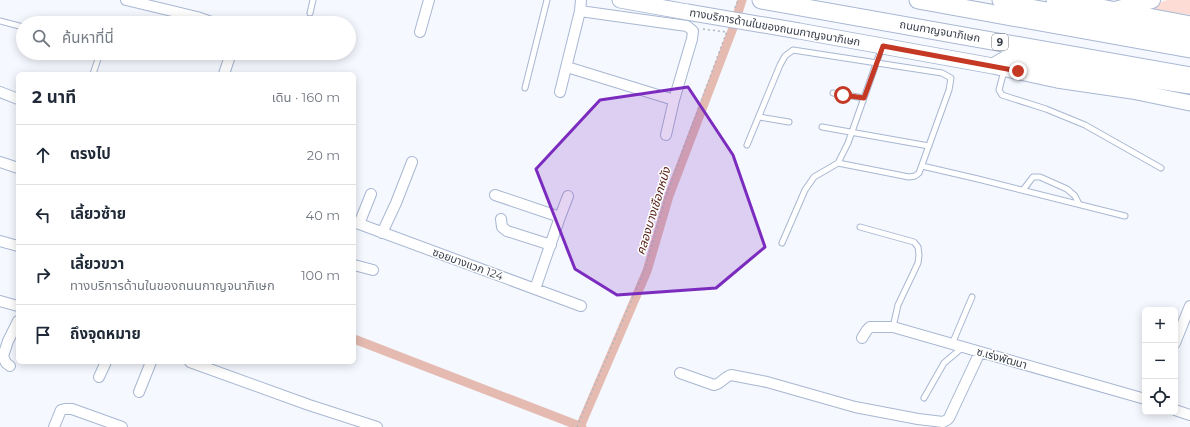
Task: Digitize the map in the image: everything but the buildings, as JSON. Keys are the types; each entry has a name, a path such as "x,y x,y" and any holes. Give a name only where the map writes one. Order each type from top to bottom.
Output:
{"highway":[{"name":"ถนนกาญจนาภิเษก","path":"761,0 809,8 1189,83"},
{"path":"918,0 1190,49"}],"main road":[{"name":"ทางบริการด้านในของถนนกาญจนาภิเษก","path":"620,0 687,19 799,31 999,67 1057,80 1132,91 1190,103"},
{"path":"1000,0 1030,7 1190,36"},
{"path":"1054,0 1110,6 1190,24"},
{"path":"1110,6 1152,0"},
{"path":"999,67 1005,59 1019,59 1189,83"}],"street":[{"path":"126,0 189,16"},
{"path":"420,32 429,0"},
{"path":"560,92 580,11 581,0"},
{"path":"580,11 687,19 693,31 692,39 674,100 666,135"},
{"path":"225,72 229,60"},
{"path":"567,67 674,100"},
{"path":"0,92 16,98"},
{"path":"0,162 16,167"},
{"path":"382,233 396,203 412,162"},
{"path":"357,223 371,194"},
{"path":"495,195 560,217"},
{"path":"535,289 568,196"},
{"path":"501,219 502,227 507,231 551,245"},
{"name":"ซอยบางแวก 124","path":"357,223 581,306"},
{"path":"0,241 16,245"},
{"path":"356,266 373,270"},
{"path":"0,300 16,305"},
{"path":"1178,335 1190,306"},
{"path":"10,366 6,363 3,356 16,325"},
{"name":"ซ.เร่งพัฒนา","path":"862,338 870,327 893,327 1142,398"},
{"path":"942,422 948,420 980,352"},
{"path":"99,378 105,364"},
{"path":"139,392 150,364"},
{"path":"196,364 309,405 377,427"},
{"path":"680,373 714,385 718,385 726,376 731,375 766,382 855,407 942,422 954,427"},
{"path":"54,427 61,410 65,409 72,409 122,427"},
{"path":"1178,411 1190,415"}],"lane":[{"path":"310,12 313,0"},
{"path":"526,88 547,0"},
{"path":"0,22 16,25"},
{"path":"782,243 805,190 814,177 838,163 848,143 883,46"},
{"path":"747,145 780,65 785,56 794,50 942,74 951,78 949,90 919,173 909,177 838,163"},
{"path":"94,72 98,60"},
{"path":"999,67 999,90 1002,95 1046,109 1085,125 1161,168"},
{"path":"833,93 864,98"},
{"path":"759,117 789,122"},
{"path":"822,127 852,131 929,146"},
{"path":"922,166 1125,216"},
{"path":"1023,190 1033,177 1040,177 1072,193 1080,204"},
{"path":"860,228 914,242 918,247 918,263 898,304 893,327"},
{"path":"952,344 972,297"},
{"path":"924,398 944,363 963,347"}],"path":[{"path":"733,13 738,0"},
{"path":"687,19 726,32"},
{"path":"577,427 645,269 666,196 729,26"}],"highlighted area":[{"path":"688,87 733,155 765,247 716,288 617,295 575,269 536,169 600,100"}],"shaded area":[{"path":"1167,0 1190,0 1190,15 1149,9 1150,6"}],"waterway":[{"name":"คลองบางเชือกหนัง","path":"580,427 647,271 669,196 733,28 742,0"},
{"path":"356,340 582,427"}],"route":[{"path":"843,95 864,98 883,46 1018,71"}]}
